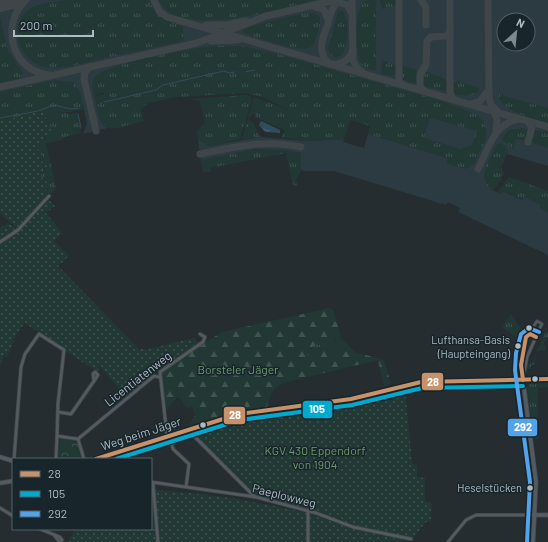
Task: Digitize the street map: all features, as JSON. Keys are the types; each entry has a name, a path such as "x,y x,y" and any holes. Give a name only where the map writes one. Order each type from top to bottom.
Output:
{"street":[{"path":"0,242 18,230 49,196"},
{"path":"537,321 542,324 536,335 530,332 537,321"},
{"path":"14,458 21,367 25,354 38,334 64,350 58,402 56,458"},
{"name":"Licentiatenweg","path":"78,439 154,376 159,377 160,372 203,342 205,337 200,334"},
{"path":"523,380 527,357 536,337 532,334 526,337 523,348 521,369 534,462 535,515 533,542"},
{"path":"159,377 168,435 174,449 189,464 186,487"},
{"name":"Weg beim Jäger","path":"99,458 168,435 239,414 351,399 421,382 548,379"},
{"path":"58,412 71,414 94,382"},
{"path":"188,429 256,497"},
{"path":"57,436 78,439 84,458"},
{"path":"0,457 12,460"},
{"path":"0,483 12,481"},
{"path":"152,482 158,542"},
{"name":"Paeplowweg","path":"152,482 256,497 308,510 353,527 411,539"},
{"path":"0,508 12,515"},
{"path":"308,510 308,542"},
{"path":"448,542 466,520 476,515 548,515"},
{"path":"42,530 54,535"}],"shaded area":[{"path":"0,0 548,0 548,166 507,154 501,166 503,176 484,174 486,182 492,190 501,194 502,191 522,200 524,196 541,205 540,208 548,212 548,255 458,212 460,208 448,202 446,205 334,171 301,170 300,153 283,150 256,149 201,160 198,139 209,146 260,137 306,141 344,139 343,142 364,148 368,134 448,158 447,163 463,168 470,167 417,139 412,133 225,85 108,110 104,92 94,94 100,120 103,125 108,128 83,134 87,123 81,97 57,107 0,121"}],"green space":[{"path":"65,0 149,0 155,11 167,20 183,27 184,41 67,67 53,68 37,64 23,51 19,42 19,24 23,16 33,7"},
{"path":"159,0 315,0 256,15 208,21 187,19 170,12"},
{"path":"368,0 376,0 376,69 374,71 362,65 359,58 357,43 359,11 362,4"},
{"path":"380,0 396,0 396,5 382,9"},
{"path":"342,11 346,20 347,39 342,55 336,58 330,54 328,49 338,12"},
{"path":"314,13 320,17 320,24 314,45 307,49 291,48 243,33 244,29 270,21 296,15"},
{"path":"0,16 8,51 23,73 19,79 0,83"},
{"path":"242,46 278,54 445,102 476,114 481,118 486,126 486,138 474,164 465,169 446,163 448,158 368,134 370,126 350,120 344,139 306,141 282,137 285,131 283,129 255,117 256,115 253,113 248,119 253,122 260,137 242,139 254,97 289,110 262,97 245,93 177,97 148,103 141,110 144,121 114,128 108,128 104,125 100,119 94,97 104,94 104,92 94,96 92,82 94,78 114,67 131,62 204,47","holes":["430,118 477,131 472,145 461,149 424,138"]},
{"path":"382,60 396,65 393,76 381,74"},
{"path":"403,66 417,70 417,84 403,80 401,67"},
{"path":"426,72 446,79 447,88 445,91 423,86 422,74"},
{"path":"55,80 74,82 81,94 84,109 71,112 60,112 70,114 77,113 81,133 64,137 61,140 46,143 56,189 49,195 39,171 40,161 43,156 35,147 52,129 42,111 0,121 0,92"},
{"path":"457,81 479,88 479,90 477,93 471,95 454,94 453,84"},
{"path":"497,94 548,108 548,123 511,110 500,100"},
{"path":"246,95 250,96 252,100 240,139 209,146 198,139 197,131 205,123 200,101 191,99"},
{"path":"42,111 52,129 35,147 43,155 40,160 48,167 40,176 49,184 45,189 49,194 17,228 0,214 0,121"},
{"path":"523,128 528,131 524,140 516,139 513,148 517,152 501,139 509,130"},
{"path":"535,130 548,132 548,148 532,143 531,140"},
{"path":"501,143 506,147 508,152 501,166 502,179 493,190 488,186 485,180 486,168 497,144"},
{"path":"256,149 283,150 301,153 301,170 296,180 298,186 293,185 286,153 210,168 211,172 203,172 201,160"},
{"path":"509,177 548,191 548,212 540,208 541,205 524,196 522,200 503,191 501,195 497,193"},
{"path":"49,200 55,206 46,213 62,233 54,241 68,255 68,257 58,266 139,349 148,349 194,338 198,343 157,371 126,397 100,366 97,372 25,323 17,333 7,357 4,356 0,365 0,228 8,223 19,231"},
{"name":"Borsteler Jäger","path":"330,308 334,311 341,338 355,352 384,360 391,384 384,386 378,360 283,383 276,387 272,392 267,407 226,414 188,426 196,414 194,414 193,407 186,408 181,399 177,397 165,412 160,373 223,332","holes":["335,337 338,346 335,352 331,350 327,351 326,347","317,343 320,345 321,356 308,361 307,352"]},
{"path":"511,314 521,329 517,338 502,327"},
{"path":"548,331 548,338 546,338 543,345 546,347 545,350 538,351 535,357 535,364 531,365 531,369 528,369 527,367 533,361 545,333"},
{"path":"334,337 338,346 335,352 331,350 328,351 326,347"},
{"path":"317,343 320,345 321,356 308,361 307,352"},
{"path":"548,383 548,387 538,388 538,439 534,439 527,386 529,384"},
{"name":"KGV 430 Eppendorf von 1904","path":"405,389 412,463 417,466 417,477 425,478 425,501 434,504 431,506 431,521 426,522 413,538 354,526 317,511 257,496 192,432 240,418 352,403"},
{"path":"65,438 76,440 83,458 58,458 60,440"},
{"path":"152,484 156,528 152,526"},
{"path":"155,490 231,498 306,513 306,542 160,542"},
{"path":"310,514 353,528 412,541 310,542"},
{"path":"152,526 156,528 157,542 68,542 74,530 152,530"}],"water":[{"path":"261,121 280,130 280,133 265,132 259,125"}],"waterway":[{"path":"245,72 255,70"},
{"path":"104,102 156,90 163,85 224,71 229,73 235,72"},
{"path":"0,118 38,111 54,105 71,109 78,108"},
{"path":"78,114 81,128"}],"taxiway":[{"path":"26,0 18,10 13,21 12,33 14,45 18,56 26,65 36,72 49,75"},
{"path":"154,0 159,11 167,17 548,127"},
{"path":"0,87 197,43 266,16 336,0"},
{"path":"340,0 333,8 322,41 322,51 324,58 328,62 337,64 342,63 347,59 351,55 353,49"},
{"path":"352,0 353,60 357,68 362,72"},
{"path":"399,0 399,81 403,85"},
{"path":"421,0 426,7 426,25"},
{"path":"450,0 450,93 454,100"},
{"path":"488,0 489,96 491,105 498,112"},
{"path":"335,1 347,5 352,14"},
{"path":"313,6 324,10 328,20"},
{"path":"206,25 226,25 246,21"},
{"path":"424,91 420,87 420,74 426,65 427,41 431,37 446,36 450,32"},
{"path":"211,41 238,40"},
{"path":"90,67 85,72 84,79 96,131"},
{"path":"471,104 480,101 488,91"},
{"path":"493,109 497,120 496,131"},
{"path":"478,169 493,138 503,126 519,119"},
{"path":"528,122 532,127 528,142"},
{"path":"200,154 262,144 301,147"}],"runway":[{"path":"0,3 12,0"}],"transit line":[{"name":"292","path":"527,542 530,482 515,370 516,353 521,334 529,328 539,332"},
{"name":"28","path":"523,380 521,365 526,337 530,334 536,337"},
{"name":"28","path":"99,458 239,414 351,399 421,382 548,379"},
{"name":"105","path":"119,458 240,420 352,405 422,388 523,386"}],"place":[{"name":"Lufthansa-Basis (Haupteingang)","path":"518,346"},
{"name":"Heselstücken","path":"530,488"}]}
